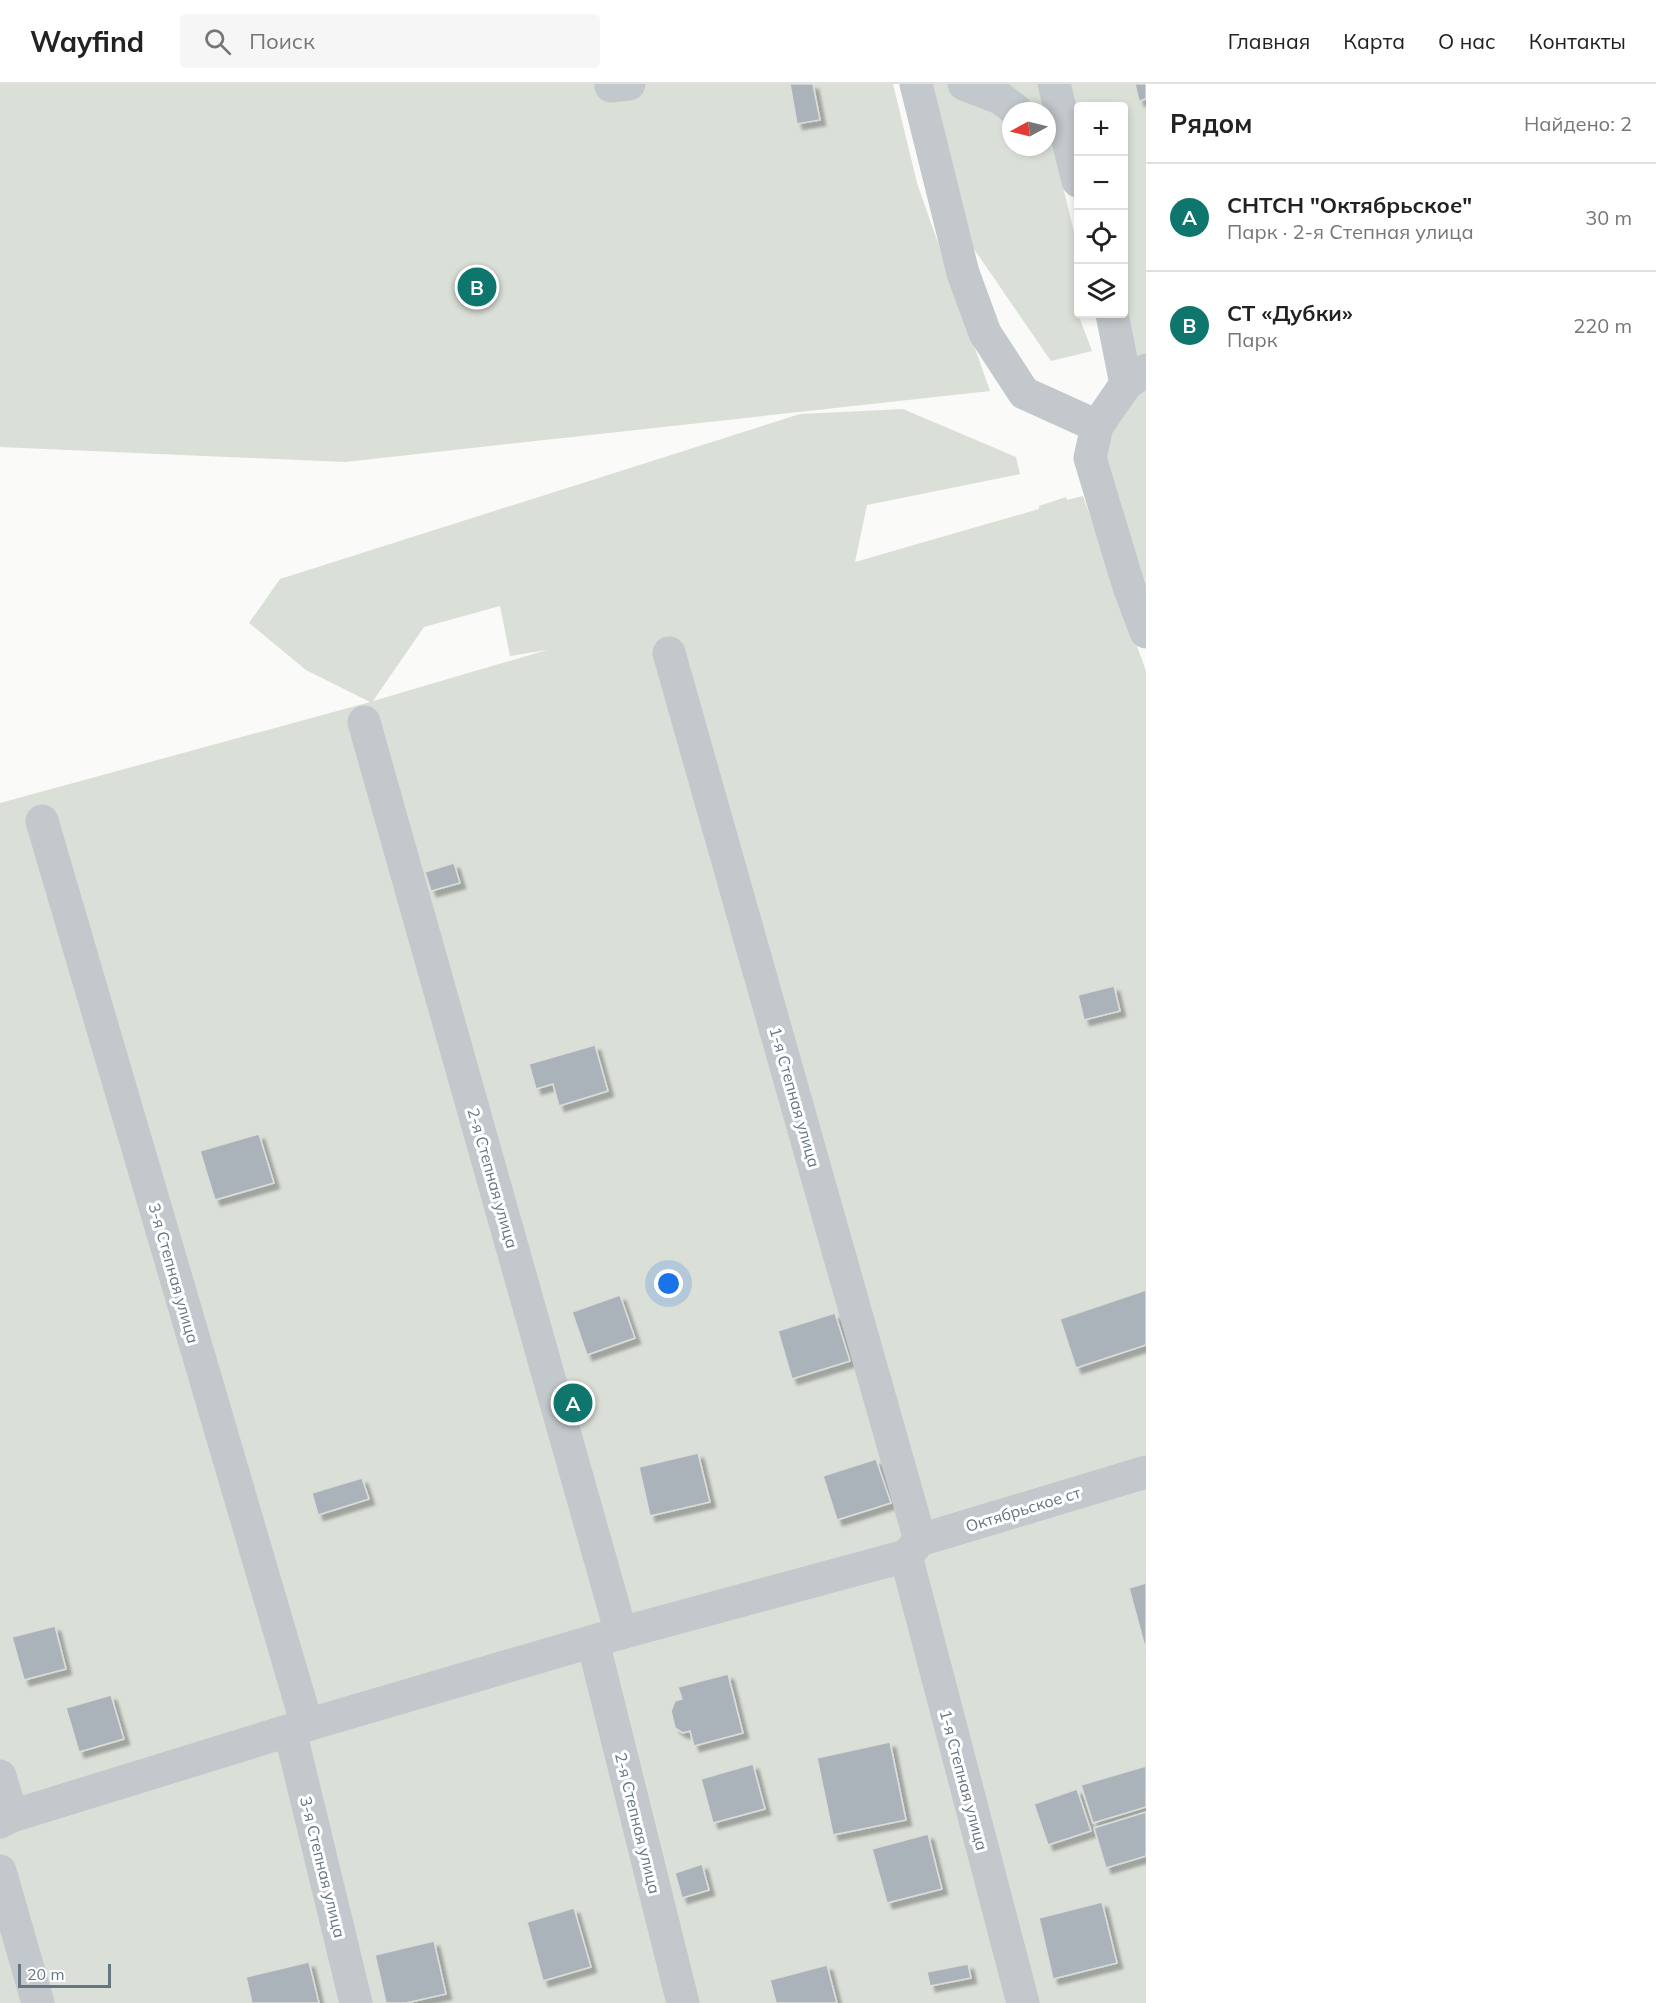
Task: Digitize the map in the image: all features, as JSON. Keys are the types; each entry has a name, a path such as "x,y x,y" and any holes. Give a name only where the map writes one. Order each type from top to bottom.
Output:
{"street":[{"path":"916,84 963,273 985,333 1024,393 1097,426"},
{"path":"965,84 1005,102"},
{"path":"1054,84 1065,155"},
{"path":"1114,318 1136,377 1097,426 1090,458 1146,632"},
{"name":"1-я Степная улица","path":"669,653 913,1548 1023,2003"},
{"name":"2-я Степная улица","path":"364,722 607,1638 683,2003"},
{"name":"3-я Степная улица","path":"42,820 298,1728 356,2003"},
{"name":"Октябрьское ст","path":"6,1819 298,1728 913,1548 1146,1472"},
{"path":"0,1776 6,1819"},
{"path":"0,1871 38,2003"}],"shaded area":[{"path":"0,84 893,84 917,183 990,391 345,462 0,447"},
{"path":"929,84 1037,84 1042,102 1002,102 1002,156 1055,156 1074,232 1074,318 1080,318 1092,351 1051,361 967,239"},
{"path":"1061,84 1146,84 1146,358 1135,360 1125,318 1128,318 1128,102 1074,102 1074,133"},
{"path":"1146,385 1146,599 1103,457 1109,430"},
{"path":"903,409 1016,457 1020,474 867,505 855,562 1039,509 1039,506 1066,497 1067,500 1083,496 1146,671 1146,2003 0,2003 0,803 370,702 306,670 249,623 280,579 800,414","holes":["500,606 510,656 547,650 373,701 424,627"]}],"building":[{"path":"790,84 813,84 820,120 797,124"},
{"path":"1135,84 1146,84 1146,99 1139,101"},
{"path":"454,863 460,883 431,891 425,872"},
{"path":"1114,986 1120,1011 1084,1020 1078,995"},
{"path":"595,1045 608,1091 559,1106 553,1084 536,1089 529,1064"},
{"path":"259,1134 274,1183 215,1200 200,1151"},
{"path":"1146,1290 1146,1345 1076,1368 1060,1319"},
{"path":"620,1295 635,1338 587,1355 572,1312"},
{"path":"835,1313 850,1361 792,1379 778,1331"},
{"path":"698,1453 710,1502 650,1516 639,1467"},
{"path":"876,1459 891,1503 837,1520 823,1476"},
{"path":"362,1478 369,1499 318,1515 312,1493"},
{"path":"1146,1583 1146,1651 1129,1588"},
{"path":"55,1626 66,1669 24,1680 12,1637"},
{"path":"728,1674 743,1733 694,1746 690,1731 683,1733 675,1728 671,1711 675,1701 682,1699 678,1687"},
{"path":"111,1695 124,1739 79,1752 66,1708"},
{"path":"890,1742 906,1820 833,1835 817,1758"},
{"path":"753,1764 765,1809 713,1823 701,1779"},
{"path":"1146,1766 1146,1807 1093,1823 1081,1785"},
{"path":"1077,1789 1091,1831 1048,1845 1034,1804"},
{"path":"1146,1812 1146,1856 1106,1868 1094,1828"},
{"path":"928,1834 942,1889 887,1903 872,1849"},
{"path":"702,1864 709,1890 682,1898 675,1873"},
{"path":"1102,1902 1117,1963 1053,1979 1039,1918"},
{"path":"574,1908 591,1967 543,1981 527,1922"},
{"path":"434,1941 446,1994 406,2003 386,2003 375,1955"},
{"path":"309,1962 319,2003 252,2003 246,1977"},
{"path":"968,1964 971,1978 930,1986 927,1972"},
{"path":"827,1965 837,2003 776,2003 770,1980"}],"place":[{"name":"СТ «Дубки»","path":"477,287"},
{"name":"СНТСН \"Октябрьское\"","path":"573,1403"}]}
